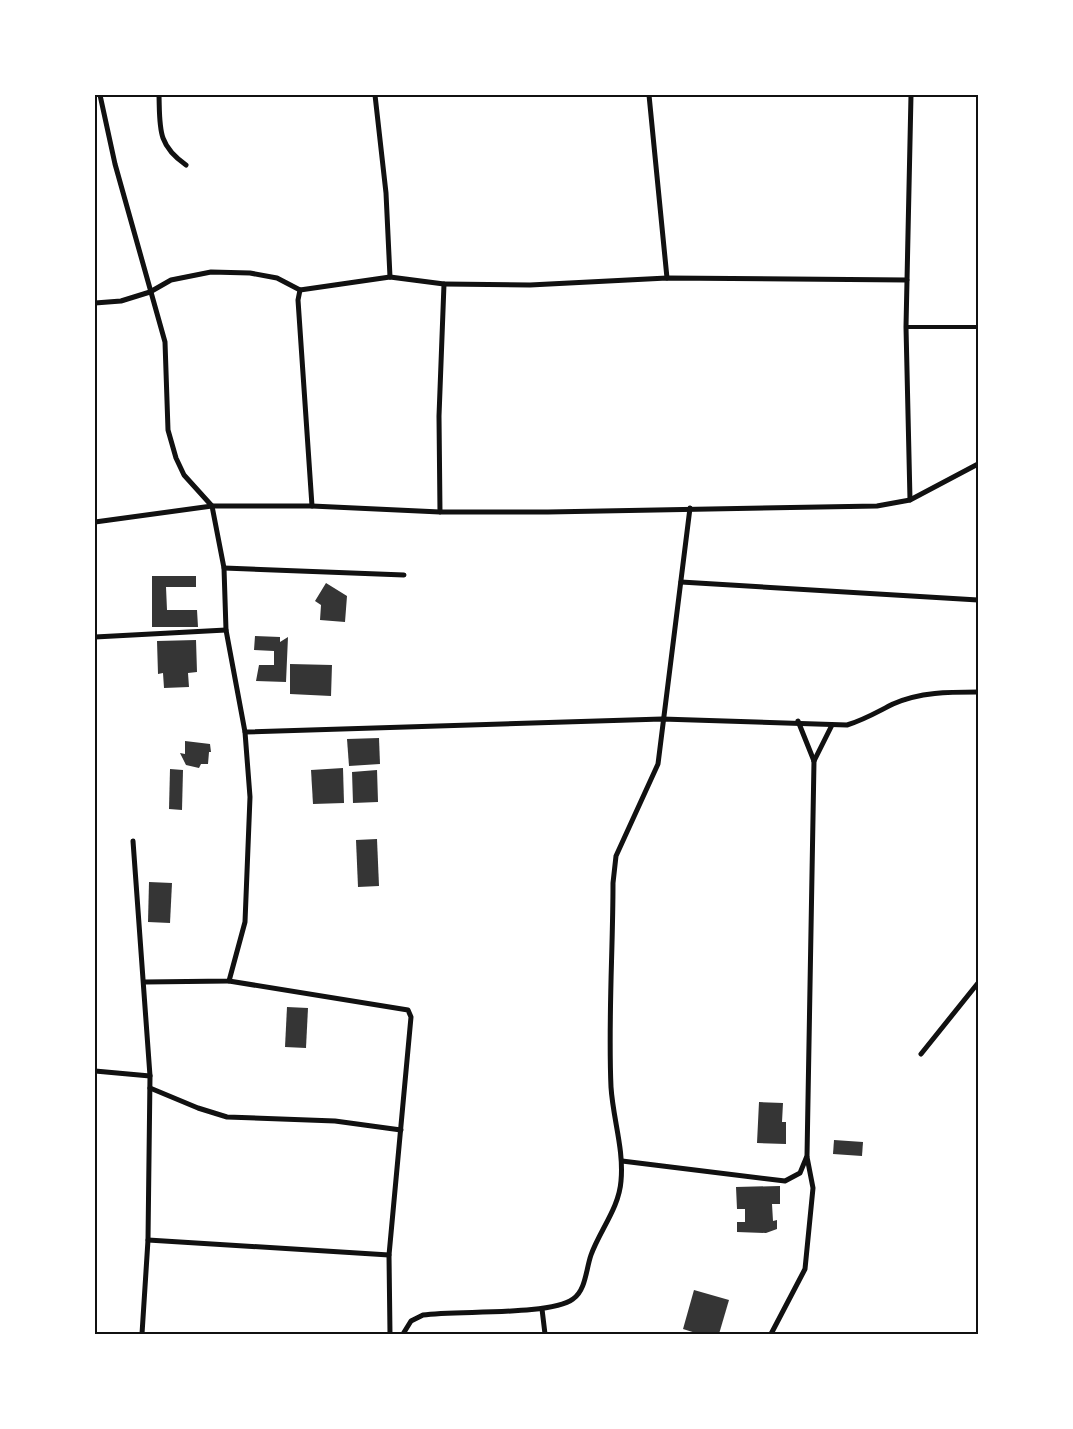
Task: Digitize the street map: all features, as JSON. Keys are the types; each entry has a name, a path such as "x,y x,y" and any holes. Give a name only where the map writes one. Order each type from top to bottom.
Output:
{"street":[{"path":"100,95 115,164 165,342 168,378 168,423 176,458 184,475 212,506 224,568 226,630 246,732 250,797 245,922 230,982"},
{"path":"158,95 159,122 163,143 175,157 186,165"},
{"path":"376,95 386,193 390,277"},
{"path":"649,95 667,278"},
{"path":"910,500 906,327 911,95"},
{"path":"95,303 121,301 150,292 171,280 211,272 250,272 277,278 300,290"},
{"path":"300,290 307,287 390,277 444,284 530,285 667,278 907,280"},
{"path":"440,512 439,416 444,284"},
{"path":"300,290 298,300 312,506"},
{"path":"95,522 212,506 312,506 440,512 877,506 910,500 978,464"},
{"path":"403,1334 411,1321 423,1315 542,1309 562,1306 574,1299 582,1286 591,1255 612,1212 621,1183 622,1161 611,1088 616,856 658,764 662,719 690,508"},
{"path":"224,568 404,574"},
{"path":"681,582 978,600"},
{"path":"95,637 226,630"},
{"path":"246,732 662,719 798,721 832,725 864,720 895,704 934,693 978,692"},
{"path":"771,1334 805,1269 813,1188 807,1156 814,761 798,721"},
{"path":"814,761 832,725"},
{"path":"133,842 145,982 150,1076 148,1240 142,1334"},
{"path":"145,982 230,982 400,1007 408,1010 411,1017 389,1254 390,1334"},
{"path":"922,1054 978,983"},
{"path":"95,1070 150,1076"},
{"path":"150,1088 198,1108 227,1117 335,1120 401,1130"},
{"path":"622,1161 785,1181 800,1173 807,1156"},
{"path":"148,1240 389,1254"},
{"path":"542,1309 545,1334"}],"lane":[{"path":"906,327 978,327"}],"building":[{"path":"152,576 196,576 196,587 166,587 167,610 197,610 198,627 152,627"},
{"path":"326,583 347,596 345,622 320,620 321,605 315,601"},
{"path":"255,636 280,637 280,642 288,637 286,682 256,681 259,665 274,665 274,651 254,650"},
{"path":"196,640 197,672 188,673 189,687 164,688 163,673 158,674 157,641"},
{"path":"290,664 332,665 331,696 290,694"},
{"path":"379,738 380,764 349,766 347,739"},
{"path":"185,741 210,744 211,752 209,752 208,764 201,764 199,768 186,765 180,753 185,754"},
{"path":"343,768 344,803 313,804 311,770"},
{"path":"170,769 183,770 182,810 169,809"},
{"path":"377,770 378,802 353,803 352,772"},
{"path":"377,839 379,886 358,887 356,840"},
{"path":"149,882 172,883 170,923 148,922"},
{"path":"287,1007 308,1008 306,1048 285,1047"},
{"path":"759,1102 783,1103 782,1122 786,1122 786,1144 757,1143"},
{"path":"834,1140 863,1142 862,1156 833,1154"},
{"path":"780,1186 780,1204 772,1204 773,1221 777,1220 777,1229 766,1233 737,1232 737,1222 745,1222 745,1209 737,1209 736,1187"},
{"path":"694,1290 729,1300 719,1334 699,1334 683,1329"}]}
